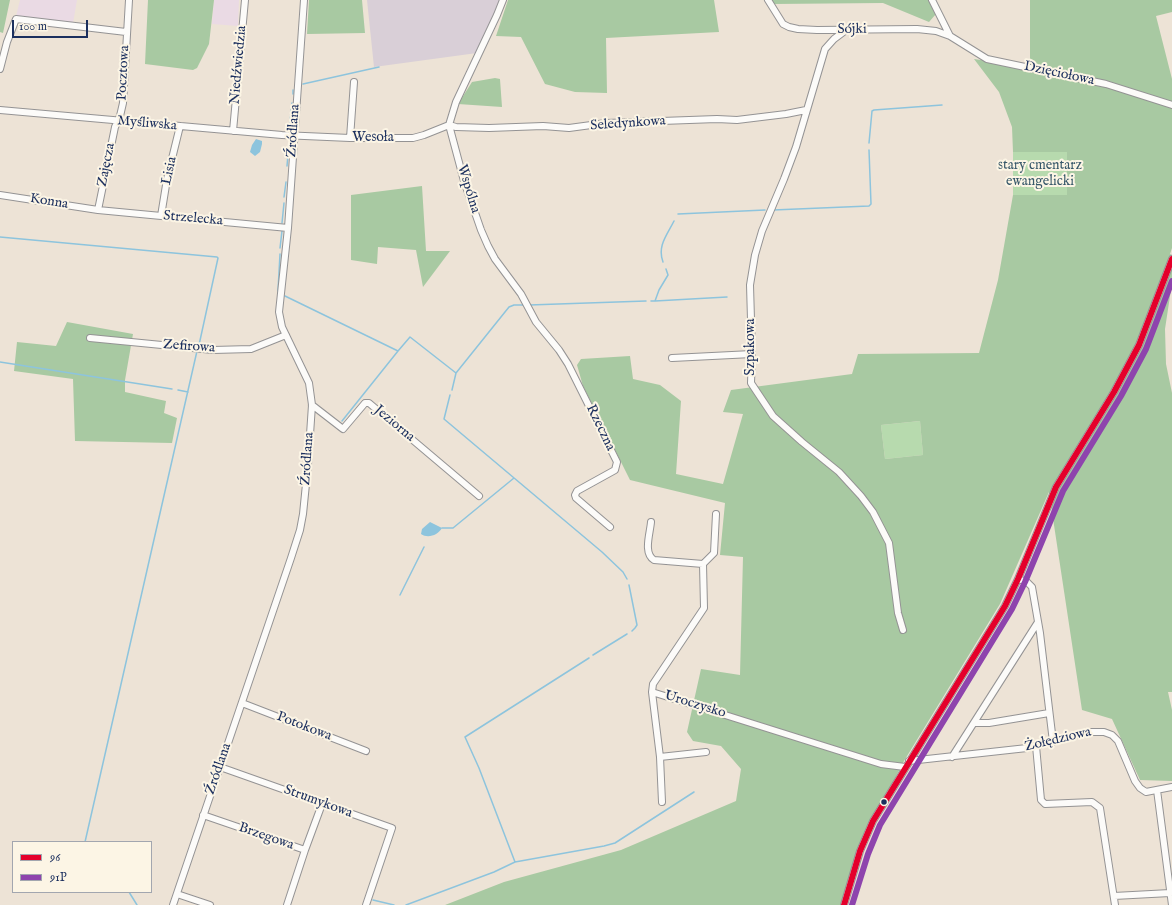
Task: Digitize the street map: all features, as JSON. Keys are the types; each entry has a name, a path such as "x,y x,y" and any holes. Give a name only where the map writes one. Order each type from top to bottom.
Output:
{"street":[{"name":"Pocztowa","path":"117,121 120,116 123,103 128,0"},
{"name":"Niedźwiedzia","path":"233,131 245,0"},
{"name":"Źródlana","path":"173,905 302,524 308,464 312,404 311,391 307,376 280,322 279,312 288,228 304,0"},
{"path":"449,125 456,102 503,0"},
{"name":"Sójki","path":"768,0 783,24 788,27 798,29 917,29 936,31 950,36"},
{"path":"932,0 950,36"},
{"path":"0,70 7,42 16,19 126,32"},
{"name":"Szpakowa","path":"846,30 834,39 825,49 796,147 762,231 755,255 750,285 752,354 751,384 773,416 839,472 861,496 878,521 889,543 898,614 903,630"},
{"name":"Dzięciołowa","path":"950,36 987,58 1106,84 1172,105"},
{"path":"350,138 354,82"},
{"name":"Myśliwska","path":"0,110 294,135"},
{"name":"Seledynkowa","path":"449,125 456,127 489,128 543,126 569,128 606,123 717,119 737,120 806,110"},
{"name":"Zajęcza","path":"98,210 117,121"},
{"name":"Wesoła","path":"294,135 350,138 413,138 449,125"},
{"name":"Wspólna","path":"449,125 464,181 488,246 495,259 521,294 536,322 559,350 568,364"},
{"name":"Lisia","path":"160,216 180,126"},
{"name":"Konna","path":"0,195 98,210"},
{"name":"Strzelecka","path":"98,210 288,228"},
{"path":"844,905 864,841 872,821 1005,606 1056,487 1114,392 1138,345 1172,259"},
{"name":"Zefirowa","path":"90,338 213,350 251,349 286,335"},
{"path":"672,358 752,354"},
{"name":"Rzeczna","path":"568,364 617,462 615,470 578,491 575,495 576,498 610,528"},
{"name":"Jeziorna","path":"312,404 343,429 365,403 369,403 480,496"},
{"path":"651,522 648,551 651,558 654,560 703,564 714,553 716,514"},
{"name":"Uroczysko","path":"703,564 704,608 653,684 652,692 881,764 905,767"},
{"path":"1018,578 1027,582 1032,587 1038,622 1053,742"},
{"path":"952,757 1038,622"},
{"path":"652,692 660,757 662,802"},
{"name":"Potokowa","path":"242,704 366,751"},
{"path":"974,723 989,723 1049,713"},
{"name":"Żołędziowa","path":"909,761 1036,746 1094,732 1104,732 1116,738 1135,781 1140,788 1146,792 1172,787"},
{"path":"1036,746 1041,800 1045,804 1092,802 1100,808 1115,905"},
{"path":"660,757 706,752"},
{"name":"Strumykowa","path":"220,766 392,828 366,905"},
{"path":"1157,790 1172,905"},
{"name":"Brzegowa","path":"203,815 305,850 322,804"},
{"path":"288,905 305,850"},
{"path":"1114,896 1170,893"},
{"path":"177,894 210,905"}],"shaded area":[{"path":"20,0 77,0 73,23 16,16"},
{"path":"214,0 239,0 238,26 212,24"},
{"path":"367,0 503,0 477,53 374,67"}],"green space":[{"path":"0,0 10,0 3,33 0,32"},
{"path":"148,0 214,0 209,44 197,68 193,70 145,64"},
{"path":"309,0 362,0 365,33 307,34"},
{"path":"508,0 714,0 719,32 606,38 607,93 575,92 545,84 521,37 496,36"},
{"path":"771,0 929,0 936,14 929,22 883,3 773,4"},
{"path":"1030,0 1172,0 1172,12 1156,16 1172,79 1172,248 1170,254 1172,255 1172,283 1165,329 1166,364 1172,393 1172,692 1168,692 1172,710 1172,781 1140,780 1112,719 1082,710 1049,492 1000,604 904,761 858,849 843,905 445,905 504,882 621,850 736,801 741,769 721,746 693,741 687,732 701,669 740,675 743,557 720,555 725,503 630,480 583,386 577,365 581,359 630,356 633,379 660,385 681,401 676,474 723,484 743,414 723,412 731,390 852,374 858,354 979,353 998,280 1013,195 1067,195 1067,152 1013,152 1012,127 999,92 974,59 1030,67","holes":["920,421 923,455 885,459 881,425"]},
{"path":"495,78 500,79 502,107 458,104 472,82"},
{"name":"stary cmentarz ewangelicki","path":"1013,152 1067,152 1067,195 1013,195"},
{"path":"422,186 426,251 450,251 423,287 416,250 378,247 377,264 351,260 351,195"},
{"path":"67,322 133,334 125,380 125,392 166,401 164,413 177,418 172,443 75,441 73,379 14,371 17,342 56,346"},
{"path":"920,421 923,455 885,459 881,425"}],"water":[{"path":"256,139 262,141 262,144 260,152 255,156 250,152"},
{"path":"430,522 442,528 433,536 421,534 422,529"}],"waterway":[{"path":"303,84 379,67"},
{"path":"869,143 872,111 942,105"},
{"path":"290,128 291,109"},
{"path":"287,166 289,143"},
{"path":"773,210 869,206 871,204 869,150"},
{"path":"284,197 286,182"},
{"path":"282,223 284,203"},
{"path":"678,214 765,210"},
{"path":"663,262 661,256 662,246 674,221"},
{"path":"280,248 282,231"},
{"path":"0,237 217,257 199,345"},
{"path":"278,291 280,254"},
{"path":"651,301 655,301 659,290 668,275 666,269"},
{"path":"285,296 398,351 410,337 456,373"},
{"path":"655,301 727,297"},
{"path":"529,305 646,301"},
{"path":"452,390 456,373 509,307 514,305 524,305"},
{"path":"85,841 197,351"},
{"path":"342,421 398,351"},
{"path":"0,362 172,389"},
{"path":"178,390 188,392"},
{"path":"450,395 444,419 602,552 623,572 627,579"},
{"path":"442,528 453,528 514,478"},
{"path":"400,595 424,547"},
{"path":"629,585 637,625 632,631"},
{"path":"593,655 627,634"},
{"path":"406,905 494,872 515,862 479,768 465,737 589,658"},
{"path":"515,862 615,843 694,792"},
{"path":"130,893 137,905"},
{"path":"373,900 394,905"}],"transit line":[{"name":"96","path":"844,905 860,851 873,821 1005,606 1018,579 1056,487 1114,392 1139,345 1172,259"},
{"name":"91P","path":"852,905 868,854 880,825 1012,609 1025,582 1063,491 1121,396 1146,349 1172,281"}]}
